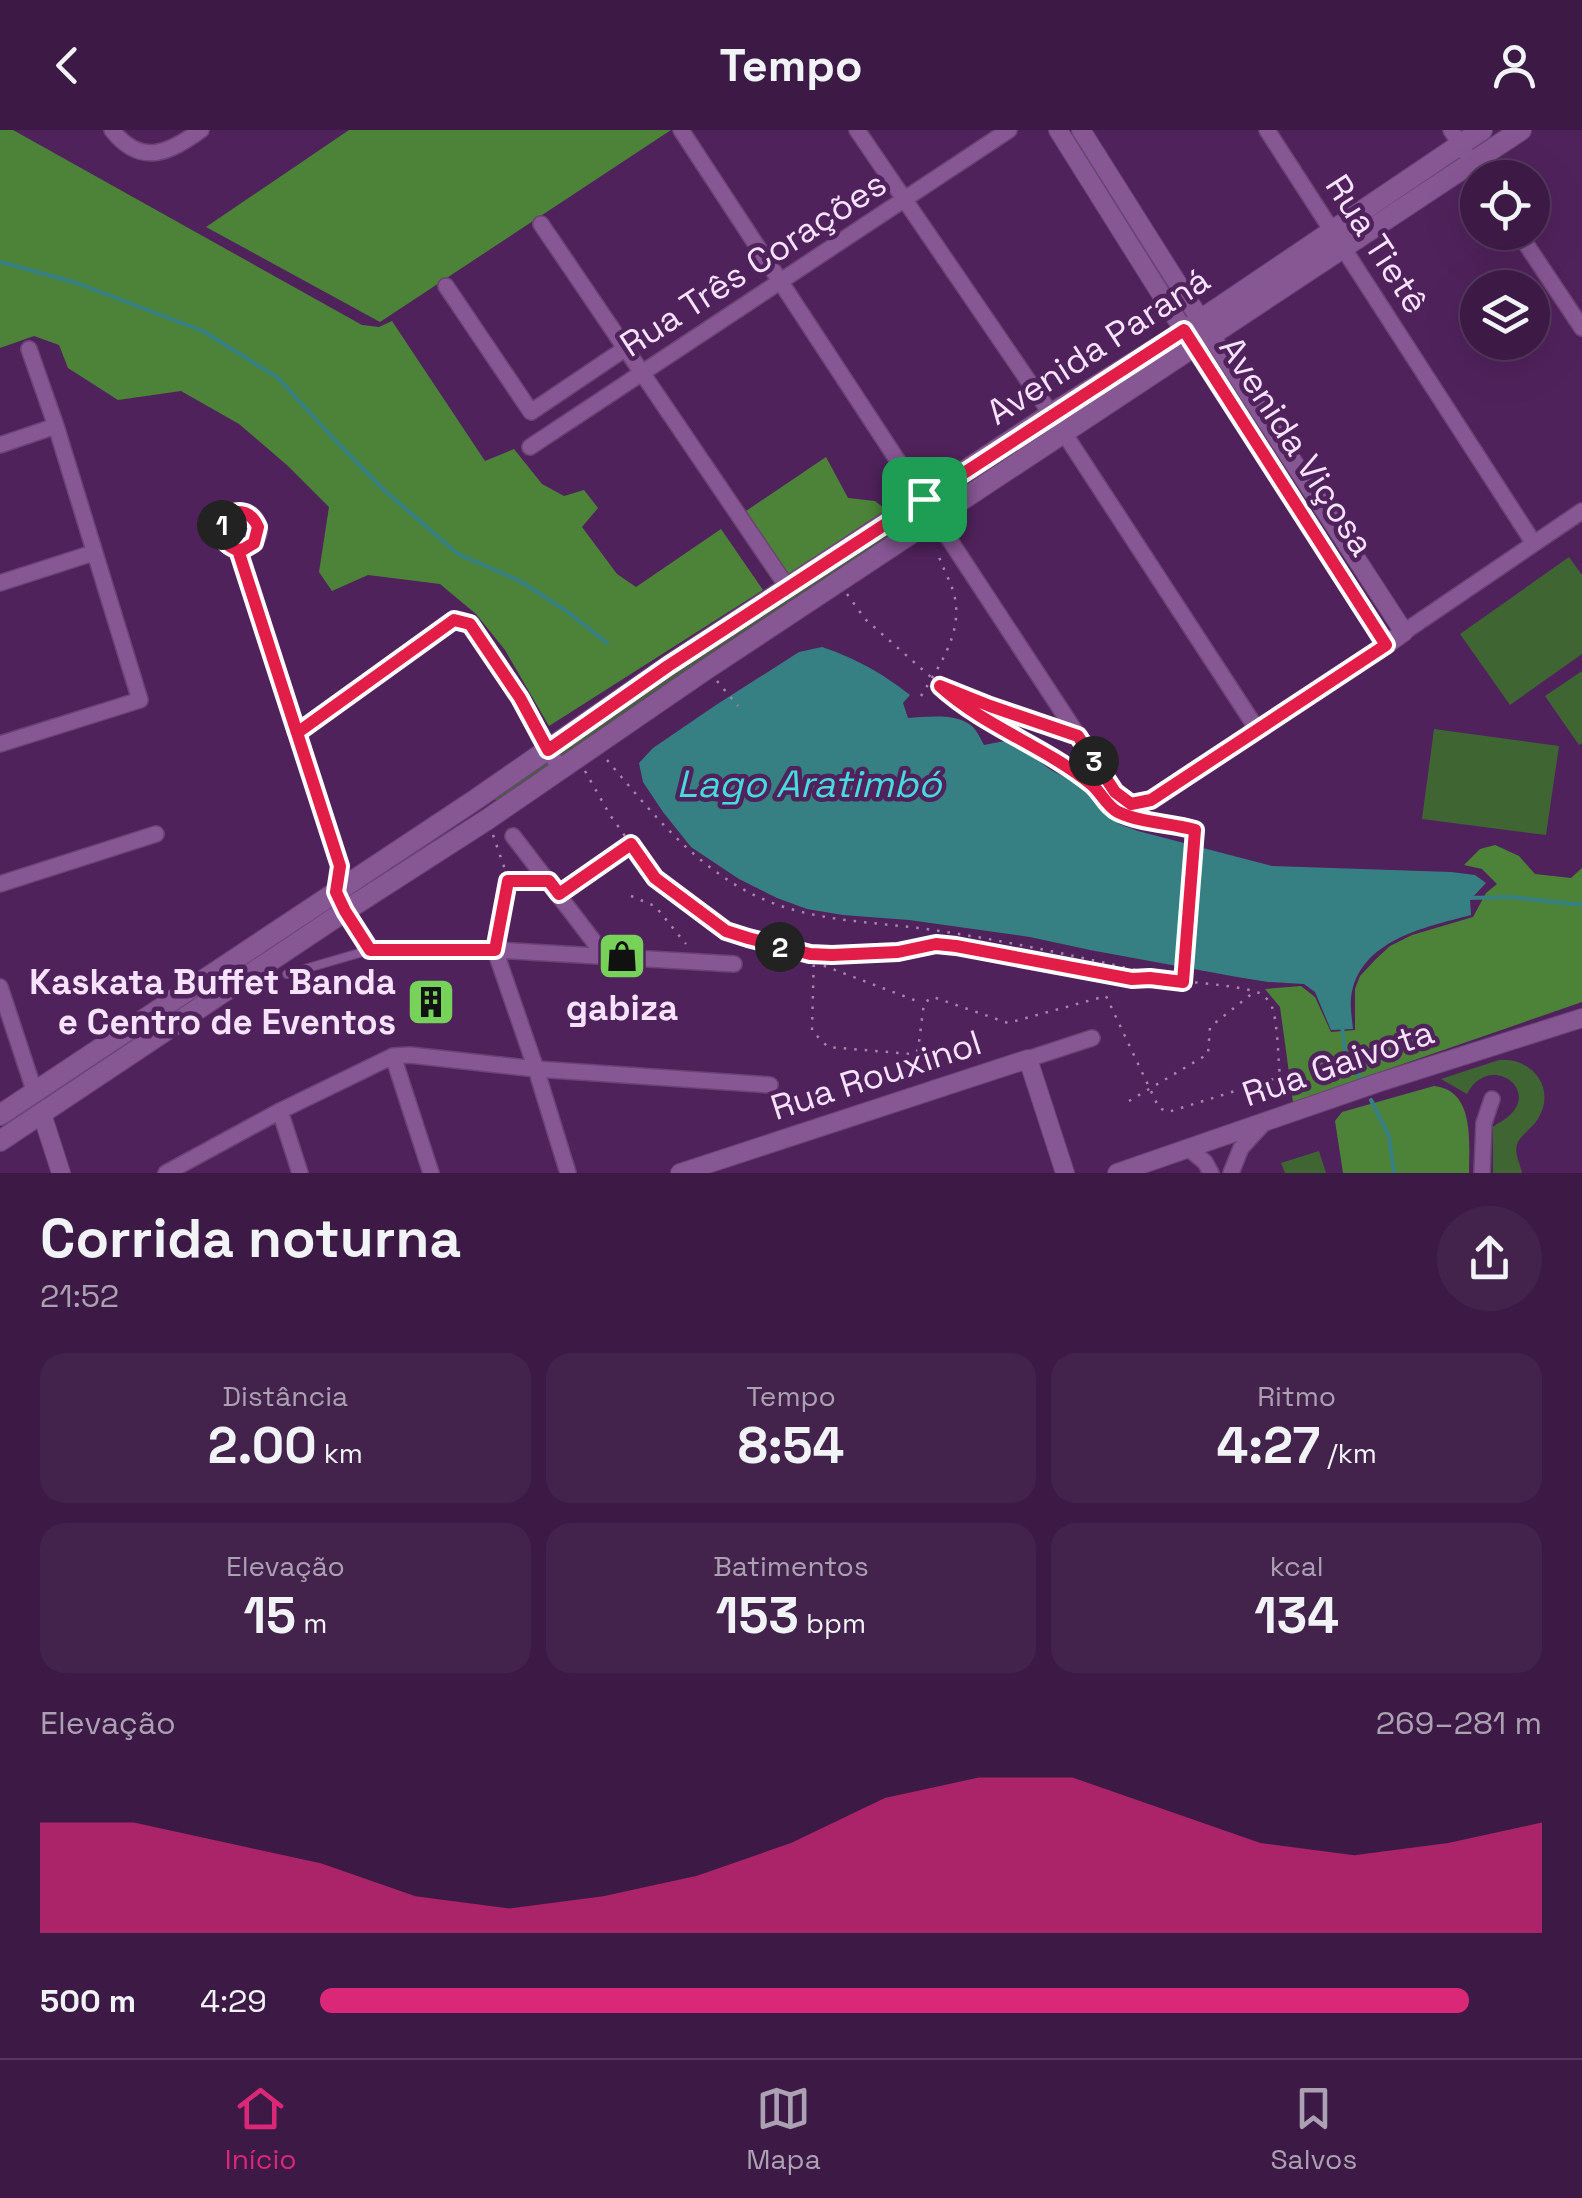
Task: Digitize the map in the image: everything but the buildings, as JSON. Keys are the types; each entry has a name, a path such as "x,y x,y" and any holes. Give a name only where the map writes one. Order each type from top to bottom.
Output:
{"main road":[{"name":"Avenida Paraná","path":"1466,154 1482,130"},
{"name":"Avenida Paraná","path":"0,1116 340,902 488,819 1064,433 1197,333 1466,154 1521,130"},
{"name":"Avenida Paraná","path":"0,1141 668,666 788,588 935,516 1052,414 1197,333"},
{"path":"35,1093 42,1114"}],"street":[{"path":"112,130 122,143 148,154 176,148 201,130"},
{"path":"681,130 1115,792 1130,809 1151,800 1582,511"},
{"path":"857,130 1052,414 1257,729"},
{"name":"Rua Três Corações","path":"530,447 1009,130"},
{"name":"Avenida Viçosa","path":"1058,130 1404,632"},
{"name":"Avenida Viçosa","path":"1081,130 1197,333 1386,645"},
{"name":"Rua Tietê","path":"1267,130 1534,542"},
{"path":"540,224 788,588"},
{"path":"1530,250 1582,328"},
{"path":"446,286 531,412 626,348"},
{"path":"0,744 140,700 29,349"},
{"path":"0,445 56,426"},
{"path":"238,550 340,866 340,902 370,950 495,950 734,964"},
{"path":"0,583 93,553"},
{"path":"297,733 454,620 470,624 510,682 548,750 577,757"},
{"path":"0,884 156,834"},
{"path":"513,836 605,956"},
{"path":"495,950 568,1173"},
{"path":"0,988 35,1093"},
{"name":"Rua Gaivota","path":"1116,1173 1582,1018"},
{"name":"Rua Rouxinol","path":"680,1173 1092,1038"},
{"path":"393,1056 431,1173"},
{"path":"166,1173 393,1056 770,1085"},
{"path":"1028,1058 1065,1173"},
{"path":"1482,1173 1484,1123 1492,1099"},
{"path":"280,1111 300,1173"},
{"path":"42,1114 61,1173"},
{"path":"1232,1173 1241,1148 1266,1121"},
{"path":"1189,1148 1206,1162 1211,1173"}],"lane":[{"path":"287,974 370,950"}],"path":[{"path":"920,696 948,650 955,626 955,596 936,547 935,516"},
{"path":"839,583 865,618 958,702 1094,786"},
{"path":"714,678 738,706"},
{"path":"940,686 1078,736"},
{"path":"577,757 610,815 655,878 726,931 810,954 898,952 936,944 1132,979 1242,987 1262,993 1271,1004 1280,1077"},
{"path":"577,757 707,866 742,889 809,914 1034,947 1136,970 1150,978"},
{"path":"1130,809 1195,830 1183,982"},
{"path":"488,819 508,881 495,950"},
{"path":"508,881 554,888 631,844"},
{"path":"631,896 654,906 686,942 685,961"},
{"path":"814,962 924,1003"},
{"path":"1129,1100 1208,1054 1210,1027 1256,991"}],"shaded area":[{"path":"916,515 921,518 498,800 492,798 676,671"},
{"path":"1569,557 1582,575 1582,654 1510,705 1460,634"},
{"path":"1582,671 1582,743 1579,745 1545,696"},
{"path":"1434,729 1559,746 1546,835 1422,819"},
{"path":"330,906 46,1100 42,1097"},
{"path":"1499,1060 1521,1063 1542,1085 1539,1117 1517,1146 1522,1173 1493,1173 1493,1127 1510,1115 1518,1103 1514,1084 1497,1075 1486,1076 1467,1094 1441,1079"},
{"path":"1319,1151 1326,1173 1285,1173 1281,1163"}],"green space":[{"path":"0,130 13,130 362,325 379,327 392,321 485,461 514,449 542,484 564,496 584,490 598,508 582,527 617,574 636,587 721,529 763,590 549,726 505,650 476,614 440,584 368,575 332,591 319,572 329,507 239,424 181,391 118,400 68,368 59,345 34,336 0,348"},
{"path":"349,130 671,130 380,322 206,227"},
{"path":"826,457 848,498 875,501 884,508 883,518 790,578 746,511"},
{"path":"1495,845 1519,856 1535,874 1571,878 1582,868 1582,1002 1293,1102 1280,1007 1265,989 1301,986 1315,997 1331,1032 1355,1030 1355,989 1360,976 1390,946 1412,935 1473,917 1486,893 1497,884 1482,869 1464,865 1480,849"},
{"path":"1434,1086 1457,1097 1463,1107 1469,1133 1469,1173 1343,1173 1335,1121 1342,1112"}],"water":[{"name":"Lago Aratimbó","path":"822,647 869,667 910,695 903,703 908,718 955,718 971,726 984,745 1005,741 1084,787 1119,824 1138,831 1272,866 1451,872 1475,875 1486,883 1470,900 1471,915 1397,939 1366,962 1356,978 1351,998 1353,1029 1331,1030 1315,992 1304,984 1237,977 1030,937 807,909 739,879 691,847 643,782 639,763 653,748 799,652"}],"waterway":[{"path":"0,262 74,282 203,331 278,378 384,490 458,554 520,581 607,643"},
{"path":"1467,898 1510,897 1582,905"},
{"path":"1342,1026 1345,1051 1362,1081"},
{"path":"1371,1100 1389,1136 1394,1173"}],"place":[{"name":"gabiza","path":"622,956"},
{"name":"Kaskata Buffet Banda e Centro de Eventos","path":"431,1002"}],"route":[{"path":"924,499 668,666 548,750 520,698 470,624 454,620 297,733 238,550 227,545 222,535 226,518 242,512 256,521 259,532 254,543 238,550 268,641 297,733 340,866 336,892 370,950 495,950 508,881 549,881 559,894 631,844 655,878 726,931 780,947 832,955 898,952 936,944 978,948 1132,979 1183,982 1195,830 1115,811 1094,786 991,724 940,686 1078,736 1115,792 1131,804 1151,800 1386,645 1184,330 924,499"}]}
